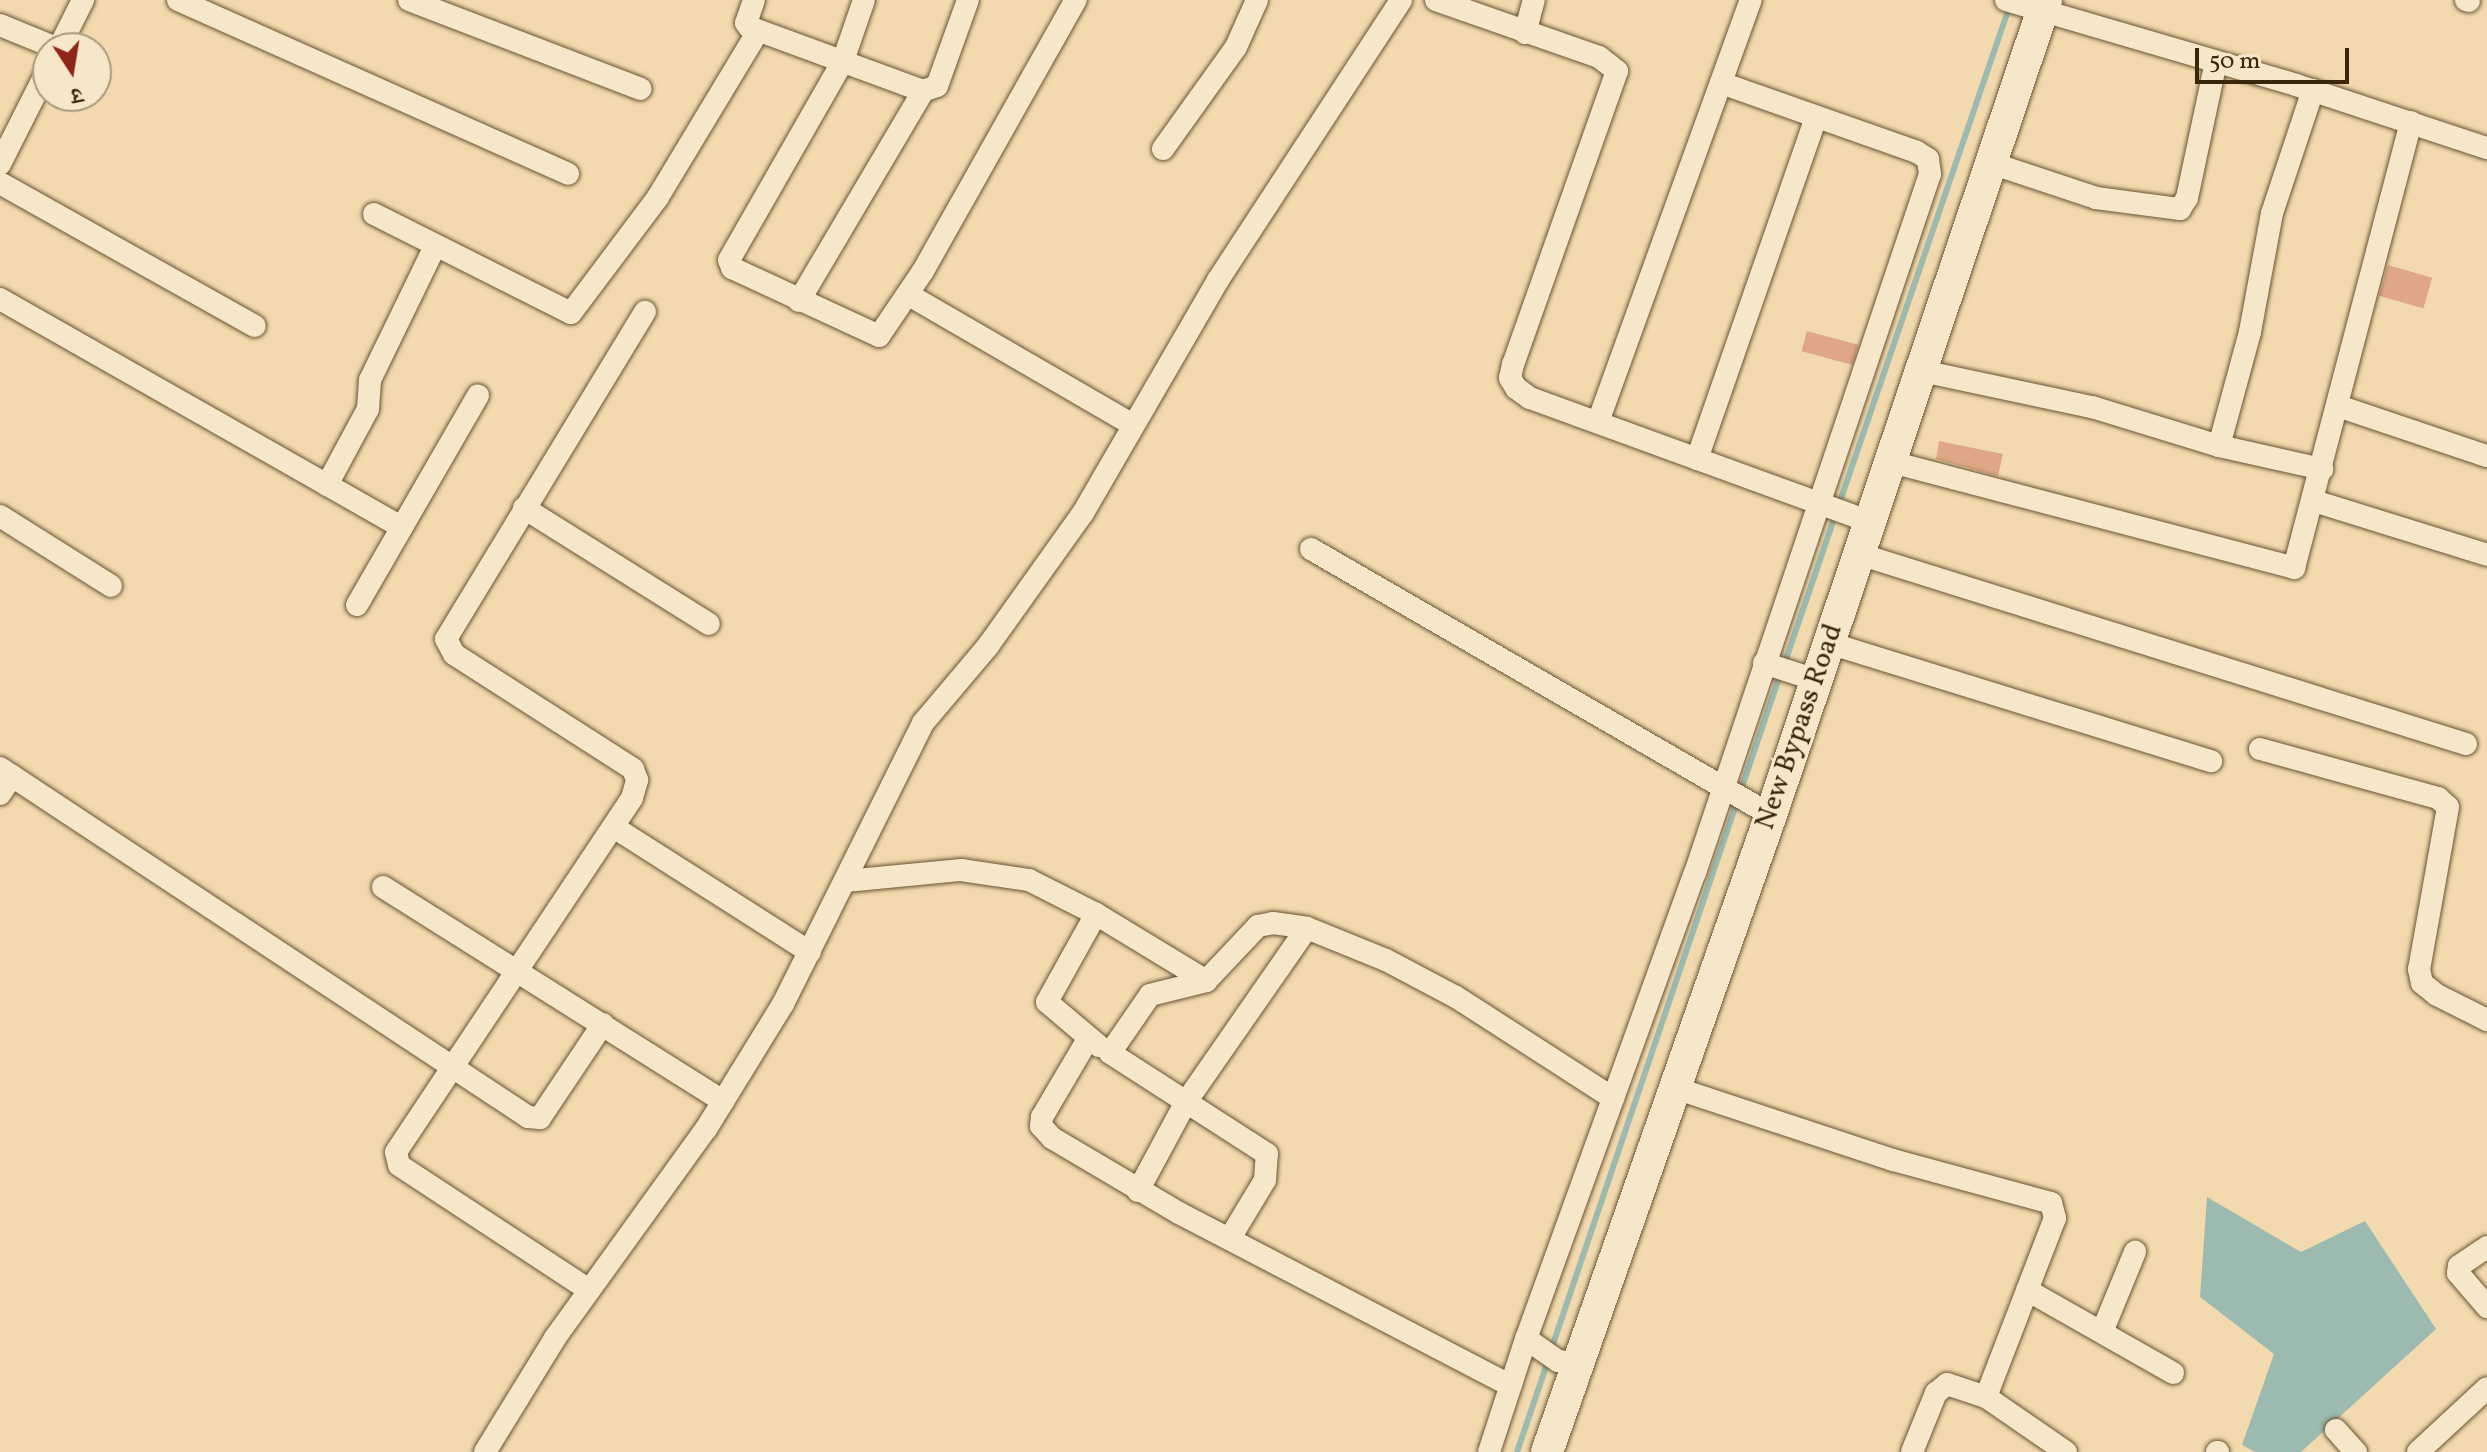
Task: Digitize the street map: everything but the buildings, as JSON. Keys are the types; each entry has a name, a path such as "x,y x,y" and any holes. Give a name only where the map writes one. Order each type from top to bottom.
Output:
{"main road":[{"name":"New Bypass Road","path":"1547,1452 1550,1354 1675,1088 1744,799 1787,670 1829,643 1859,554 1840,511 1891,462 1991,163 2028,4"}],"street":[{"path":"66,32 83,0"},
{"path":"178,0 568,174"},
{"path":"409,0 641,89"},
{"path":"754,0 746,23 758,31 923,91"},
{"path":"864,0 843,61 729,254 732,268 879,336 909,295 1076,0"},
{"path":"799,301 923,91 937,86 968,0"},
{"path":"1163,149 1236,47 1257,0"},
{"path":"485,1452 589,1290 723,1101 810,952 923,723 988,646 1083,513 1226,268 1401,0"},
{"path":"1436,0 1599,57 1617,71 1510,378 1530,398 1840,511"},
{"path":"1525,33 1534,0"},
{"path":"1598,422 1751,0"},
{"path":"2028,4 2313,90 2487,148"},
{"path":"0,25 32,38"},
{"path":"374,214 571,313 658,197 758,31"},
{"path":"1991,163 2096,198 2180,209 2187,198 2216,62"},
{"path":"1489,1452 1511,1386 1550,1354 1613,1098 1744,799 1840,511 1931,165 1917,152 1721,83"},
{"path":"2219,446 2250,332 2272,213 2313,90"},
{"path":"0,164 32,101"},
{"path":"1697,459 1816,118"},
{"path":"1891,462 2288,569 2300,561 2411,122"},
{"path":"0,183 255,326"},
{"path":"327,485 368,409 370,380 435,246"},
{"path":"909,295 1133,425"},
{"path":"0,299 402,527"},
{"path":"589,1290 399,1165 396,1152 451,1064 615,828 632,798 637,780 633,769 454,654 446,639 645,312"},
{"path":"1922,371 2092,407 2219,446 2322,469"},
{"path":"357,605 478,395"},
{"path":"2338,406 2487,456"},
{"path":"2314,501 2487,555"},
{"path":"524,508 709,624"},
{"path":"0,516 111,586"},
{"path":"1311,549 1744,799"},
{"path":"1859,554 2466,744"},
{"path":"1829,643 2211,761"},
{"path":"2260,749 2438,798 2448,807 2419,969 2422,983 2437,995 2487,1020"},
{"path":"4,779 451,1064 528,1117 540,1118 603,1024"},
{"path":"615,828 810,952"},
{"path":"846,881 961,870 1029,880 1096,914 1173,958 1206,981"},
{"path":"383,887 723,1101"},
{"path":"1096,914 1047,1002 1088,1039 1267,1154 1265,1180 1230,1238"},
{"path":"1150,995 1206,981 1258,926 1273,923 1307,928 1443,990 1613,1098"},
{"path":"1138,1191 1186,1102 1307,928"},
{"path":"1110,1053 1173,958"},
{"path":"1088,1039 1041,1126 1088,1163 1138,1191 1511,1386"},
{"path":"1675,1088 1893,1160 2051,1203 2055,1218 1986,1397"},
{"path":"2487,1247 2459,1266 2458,1273 2487,1307"},
{"path":"2102,1332 2135,1252"},
{"path":"2027,1290 2173,1373"},
{"path":"1912,1452 1940,1386 1956,1384 1986,1397 2066,1452"},
{"path":"2418,1452 2487,1388"},
{"path":"2336,1430 2356,1452"}],"water":[{"path":"2207,1197 2301,1252 2365,1221 2436,1329 2301,1452 2255,1452 2242,1445 2274,1354 2200,1297"}],"waterway":[{"path":"1784,665 2010,5"},
{"path":"1551,1350 1780,675"},
{"path":"1517,1452 1548,1361"}]}
